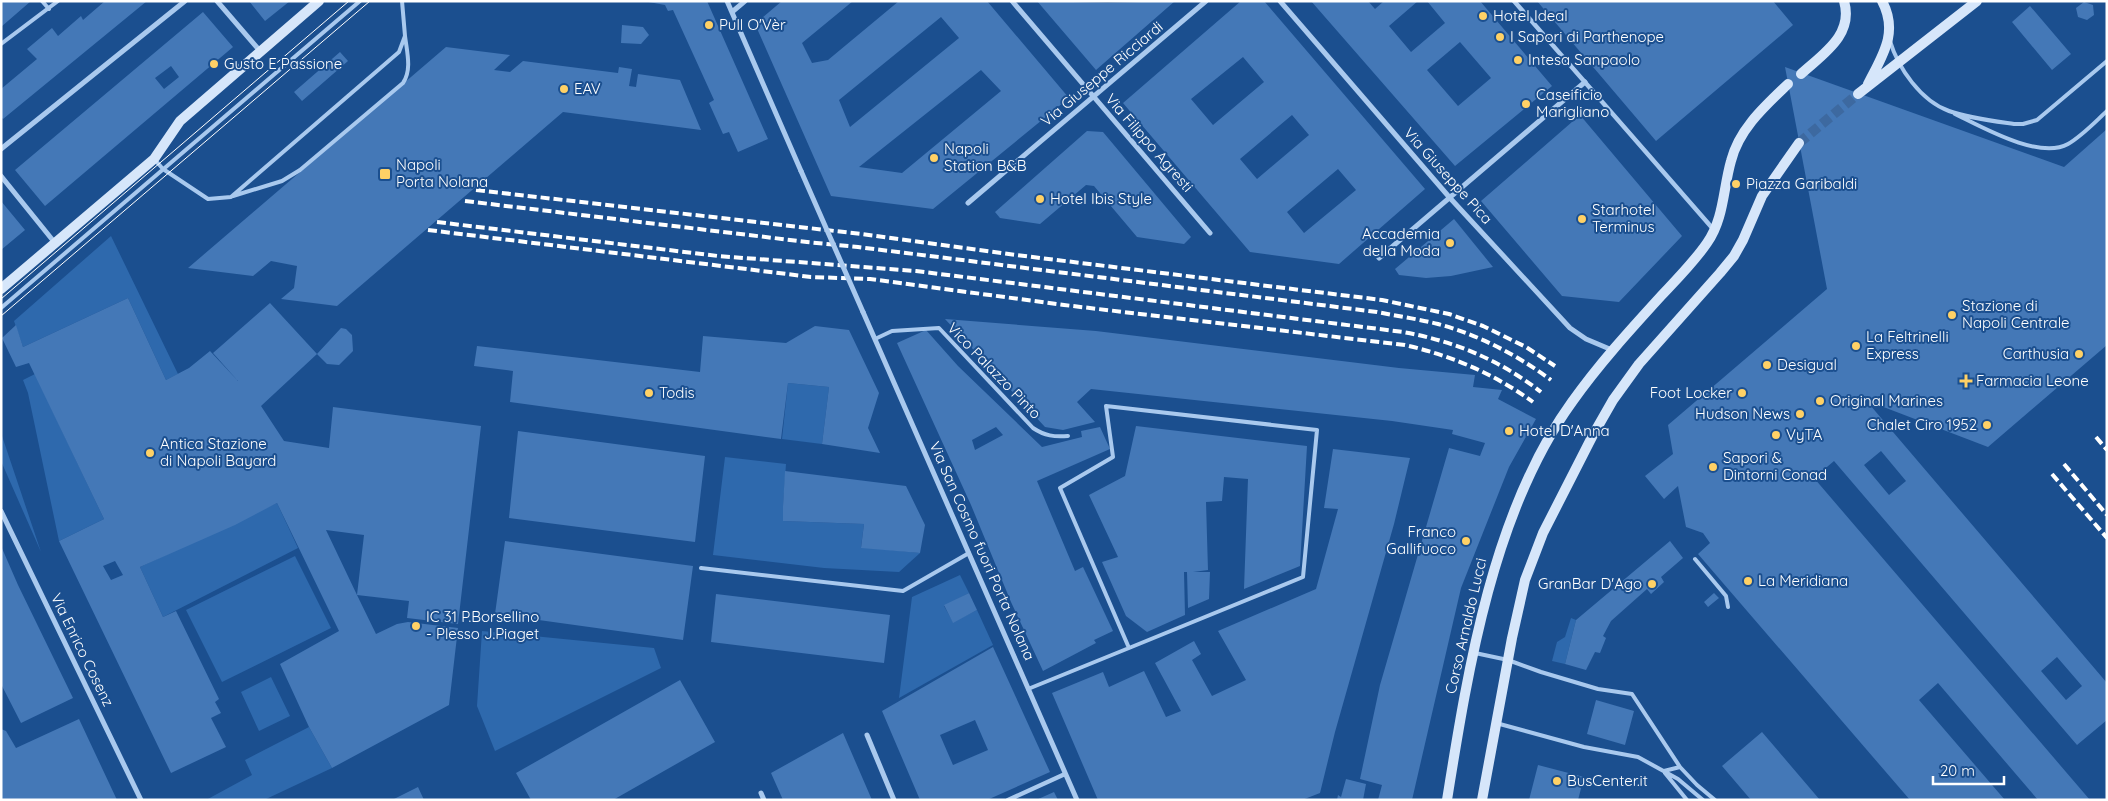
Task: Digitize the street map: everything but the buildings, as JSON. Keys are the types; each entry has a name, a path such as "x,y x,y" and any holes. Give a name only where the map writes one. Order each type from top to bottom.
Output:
{"main road":[{"path":"1,289 154,158 180,122 319,1"},
{"path":"1801,74 1837,42 1846,21 1844,1"},
{"path":"1882,1 1888,15 1889,37 1862,91 1977,1"},
{"path":"1715,230 1731,160 1739,140 1768,103 1788,84"},
{"path":"1482,800 1508,660 1528,572 1543,533 1613,400 1639,364 1720,273 1743,240 1762,196 1799,143"},
{"name":"Corso Arnaldo Lucci","path":"1446,800 1455,747 1494,568 1535,463 1554,428 1612,350 1700,253 1715,230"}],"street":[{"path":"1,148 185,1"},
{"path":"217,1 260,51"},
{"path":"727,1 732,12 745,1"},
{"name":"Via Filippo Agresti","path":"1012,1 1210,233"},
{"name":"Via Giuseppe Ricciardi","path":"968,203 1206,1"},
{"name":"Via Giuseppe Pica","path":"1280,1 1450,198 1570,328 1586,339 1612,350"},
{"path":"1514,1 1715,230"},
{"name":"Via San Cosmo fuori Porta Nolana","path":"732,12 1077,800"},
{"path":"1379,258 1585,82"},
{"path":"1,176 55,243"},
{"name":"Via Enrico Cosenz","path":"1,511 140,800"},
{"path":"867,735 894,800"},
{"path":"1008,800 1065,774"},
{"path":"761,793 764,800"}],"lane":[{"path":"42,1 49,9"},
{"path":"1,44 58,1"},
{"path":"1,308 360,1"},
{"path":"154,158 164,169 208,199 230,197 282,182 300,170 402,83 407,76 408,58 402,1"},
{"path":"230,197 398,52 405,36"},
{"path":"1889,37 1898,62 1925,95 1938,106 2025,144 2040,147 2058,147 2068,144 2107,112"},
{"path":"1949,111 2014,124 2023,124 2037,120 2107,61"},
{"name":"Vico Palazzo Pinto","path":"875,339 892,331 939,328 1033,428 1053,437 1068,436"},
{"path":"1028,689 1303,577 1317,430 1106,406 1113,457 1060,488 1128,648"},
{"path":"701,568 903,591 969,553"},
{"path":"1695,559 1726,596 1728,607"},
{"path":"1475,653 1508,660 1598,689 1632,694 1680,767 1715,800"},
{"path":"1496,724 1584,746 1638,757 1678,779 1703,800"},
{"path":"1664,771 1680,767"},
{"path":"1664,771 1687,800"}],"shaded area":[{"path":"111,236 178,374 166,380 128,298 23,347 14,321"},
{"path":"35,374 104,519 59,541 28,393 23,380"},
{"path":"788,383 829,387 822,444 782,439"},
{"path":"1,433 41,552 1,461"},
{"path":"725,457 786,464 783,506 784,521 864,524 861,547 920,553 899,572 824,568 713,555"},
{"path":"277,503 298,548 163,617 140,567"},
{"path":"295,556 331,628 222,682 186,610"},
{"path":"960,575 969,593 944,606 953,622 977,610 993,645 899,698 912,597"},
{"path":"1571,618 1576,620 1565,664 1552,661 1557,642 1565,637"},
{"path":"482,631 654,648 661,668 495,751 477,706"},
{"path":"271,677 290,716 259,731 241,692"},
{"path":"309,727 332,768 264,800 206,800 252,775 245,760"}],"tunnel":[{"path":"1799,143 1858,94"}],"tram line":[{"path":"1,299 349,1"},
{"path":"1,316 370,1"}],"railway":[{"path":"476,190 861,234 1382,300 1449,314 1483,326 1526,347 1555,366"},
{"path":"465,201 858,247 1377,312 1438,324 1468,334 1511,354 1551,380"},
{"path":"437,222 718,256 916,271 1403,332 1440,341 1476,353 1509,370 1541,392"},
{"path":"428,230 811,277 870,279 1064,305 1405,345 1439,354 1472,367 1503,382 1533,402"},
{"path":"2096,437 2107,450"},
{"path":"2064,464 2107,515"},
{"path":"2052,474 2107,538"}],"place":[{"name":"Hotel Ideal","path":"1483,16"},
{"name":"Pull O'Vèr","path":"709,25"},
{"name":"I Sapori di Parthenope","path":"1500,37"},
{"name":"Intesa Sanpaolo","path":"1518,60"},
{"name":"Gusto E Passione","path":"214,64"},
{"name":"EAV","path":"564,89"},
{"name":"Caseificio Marigliano","path":"1526,104"},
{"name":"Napoli Station B&B","path":"934,158"},
{"name":"Napoli Porta Nolana","path":"385,174"},
{"name":"Piazza Garibaldi","path":"1736,184"},
{"name":"Hotel Ibis Style","path":"1040,199"},
{"name":"Starhotel Terminus","path":"1582,219"},
{"name":"Accademia della Moda","path":"1450,243"},
{"name":"Stazione di Napoli Centrale","path":"1952,315"},
{"name":"La Feltrinelli Express","path":"1856,346"},
{"name":"Carthusia","path":"2079,354"},
{"name":"Desigual","path":"1767,365"},
{"name":"Farmacia Leone","path":"1966,381"},
{"name":"Todis","path":"649,393"},
{"name":"Foot Locker","path":"1742,393"},
{"name":"Original Marines","path":"1820,401"},
{"name":"Hudson News","path":"1800,414"},
{"name":"Chalet Ciro 1952","path":"1987,425"},
{"name":"Hotel D'Anna","path":"1509,431"},
{"name":"VyTA","path":"1776,435"},
{"name":"Antica Stazione di Napoli Bayard","path":"150,453"},
{"name":"Sapori & Dintorni Conad","path":"1713,467"},
{"name":"Franco Gallifuoco","path":"1466,541"},
{"name":"La Meridiana","path":"1748,581"},
{"name":"GranBar D'Ago","path":"1652,584"},
{"name":"IC 31 P.Borsellino - Plesso J.Piaget","path":"416,626"},
{"name":"BusCenter.it","path":"1557,781"}]}
